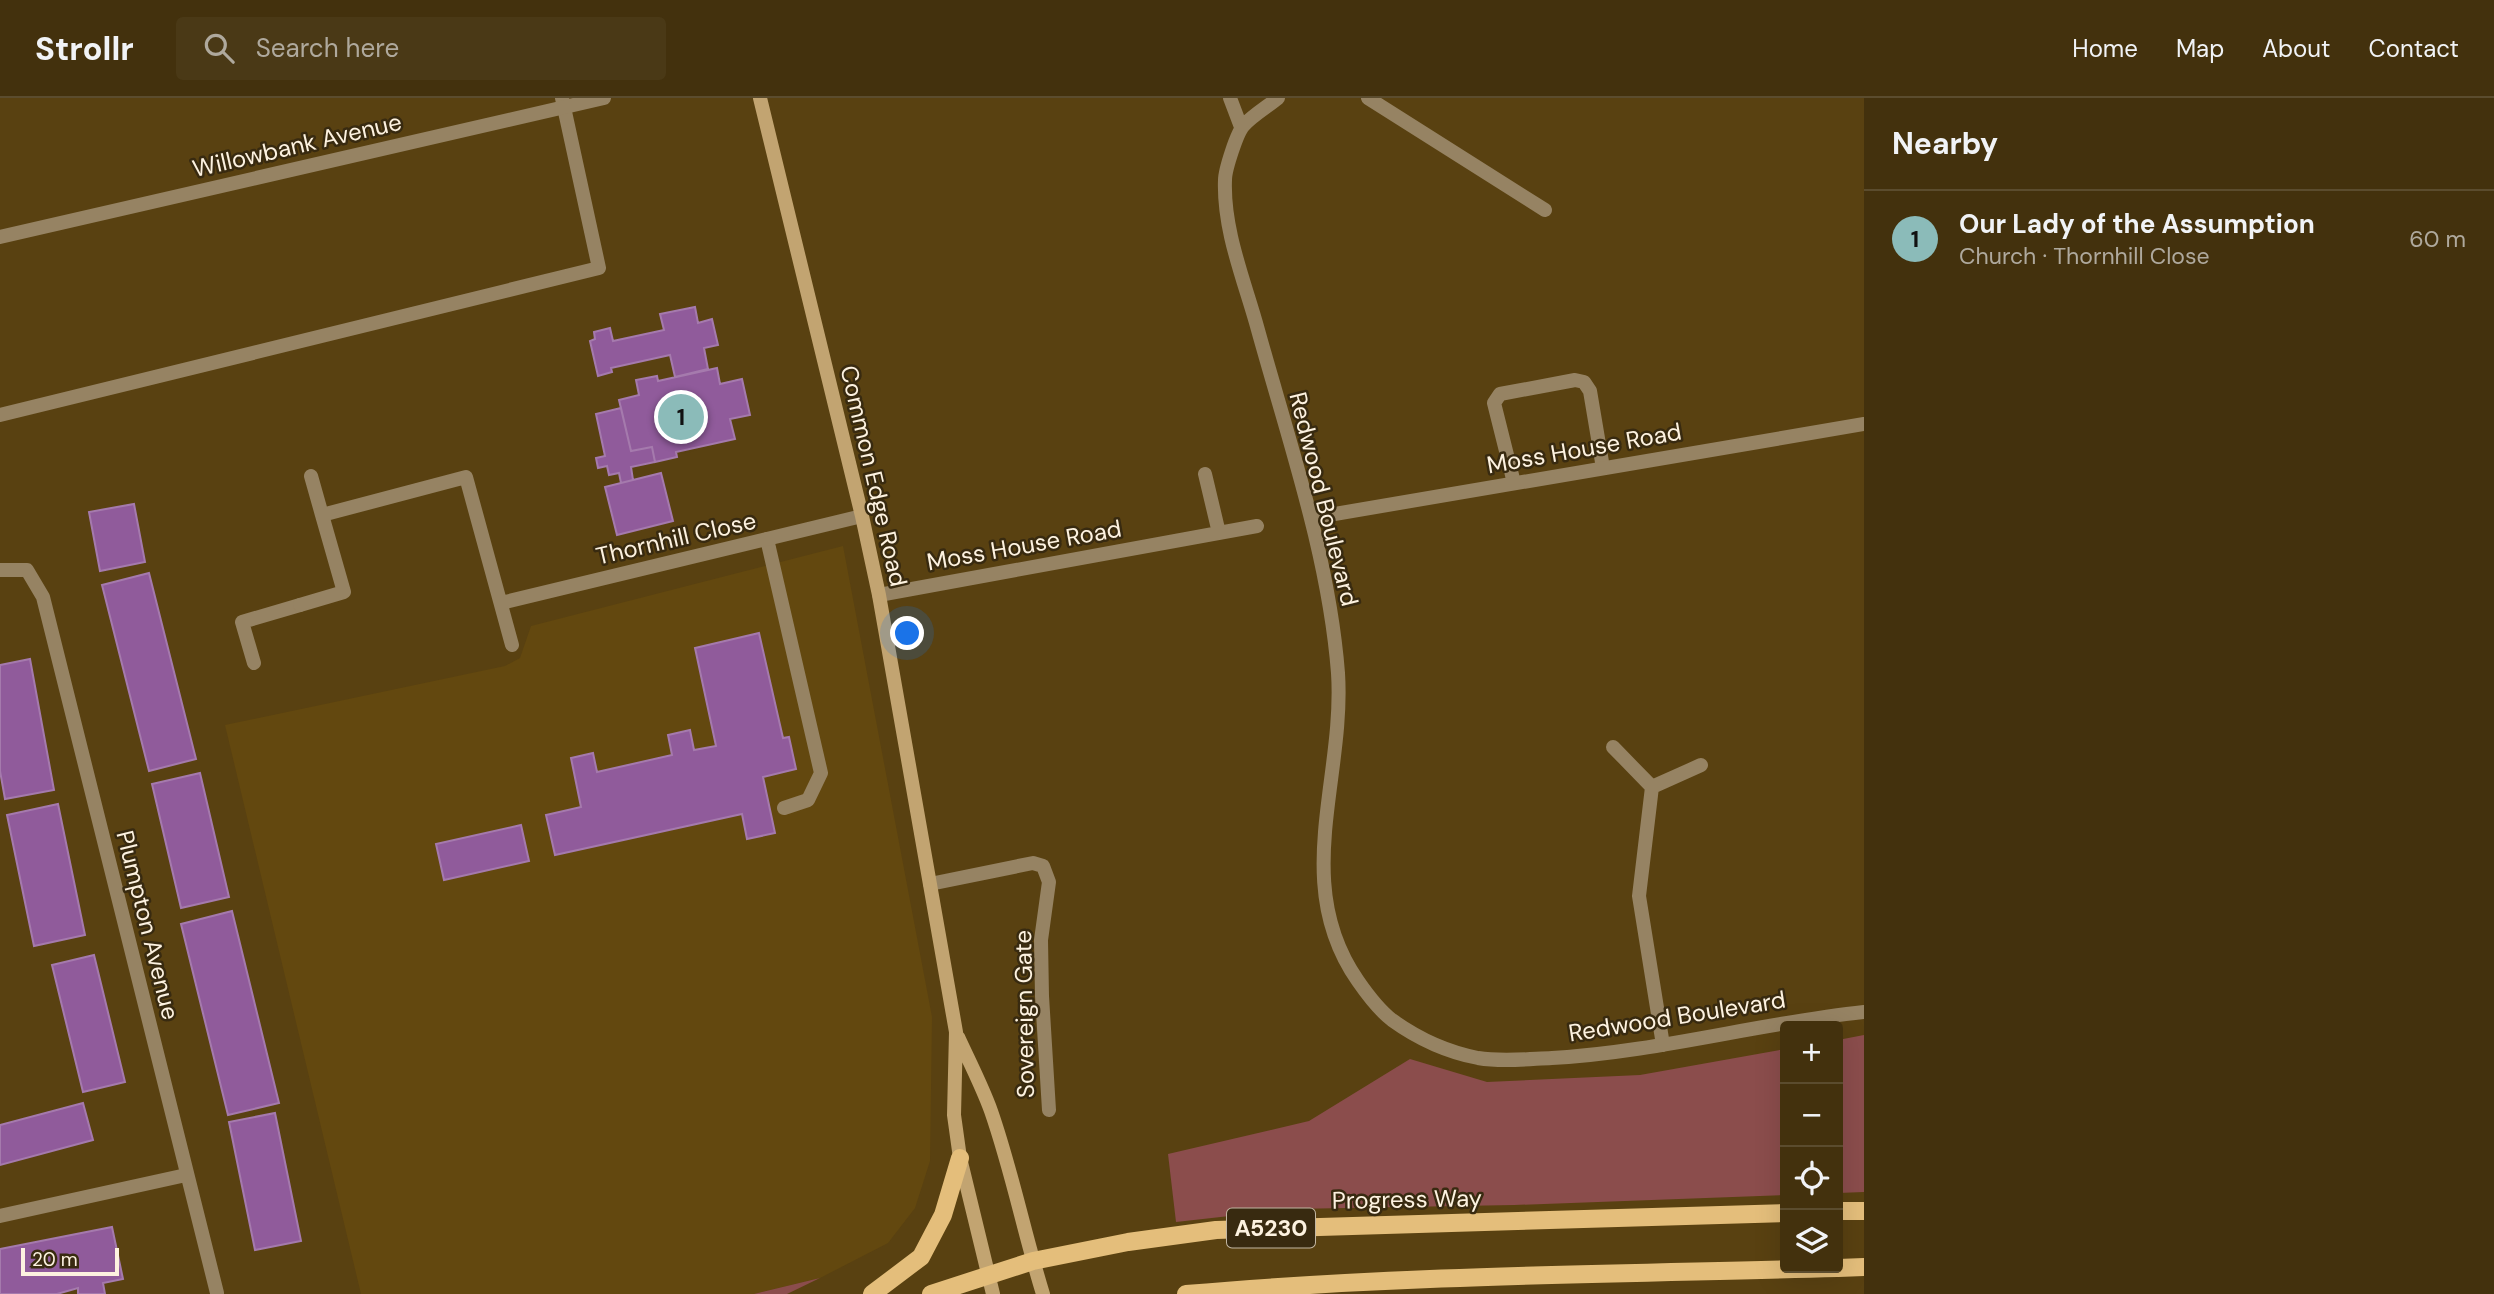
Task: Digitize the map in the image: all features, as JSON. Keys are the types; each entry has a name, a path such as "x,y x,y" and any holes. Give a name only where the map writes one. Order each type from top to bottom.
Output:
{"main road":[{"name":"Common Edge Road","path":"760,98 862,516 878,594 956,1032 954,1115 960,1158 993,1294"},
{"name":"Common Edge Road","path":"956,1032 990,1109 1043,1294"},
{"path":"872,1294 921,1256 943,1216 960,1158"},
{"path":"1843,1211 1864,1211"},
{"name":"Progress Way","path":"1033,1261 1128,1242 1216,1230 1780,1213"},
{"name":"A5230","path":"930,1294 1033,1261"},
{"name":"A5230","path":"1843,1268 1864,1267"},
{"name":"A5230","path":"1186,1294 1289,1285 1517,1274 1780,1269"},
{"path":"1373,1294 1408,1279"}],"street":[{"name":"Willowbank Avenue","path":"0,237 563,103 604,98"},
{"path":"1230,98 1241,127 1278,98"},
{"path":"1368,98 1545,211"},
{"path":"0,415 599,268 563,103"},
{"name":"Redwood Boulevard","path":"1241,127 1224,177 1230,229 1311,518 1329,606 1338,673 1338,714 1323,845 1323,888 1333,931 1345,962 1363,988 1388,1017 1418,1036 1481,1059 1593,1056 1822,1016 1864,1012"},
{"path":"1514,483 1494,403 1500,394 1575,380 1584,382 1590,391 1603,468"},
{"name":"Moss House Road","path":"1311,518 1864,424"},
{"path":"1205,474 1219,533"},
{"path":"254,663 242,622 344,593 311,476"},
{"path":"322,515 466,477 512,645"},
{"name":"Thornhill Close","path":"501,603 862,516"},
{"name":"Moss House Road","path":"878,594 1257,526"},
{"path":"767,539 821,773 808,800 784,808"},
{"name":"Plumpton Avenue","path":"0,569 27,570 43,597 186,1175 218,1293"},
{"path":"1613,747 1652,787"},
{"path":"1652,787 1702,765"},
{"path":"1652,787 1640,896 1663,1045"},
{"name":"Sovereign Gate","path":"930,884 1033,863 1043,866 1047,873 1049,882 1041,940 1049,1110"},
{"path":"0,1216 186,1175"}],"shaded area":[{"path":"843,546 932,1017 930,1161 915,1208 888,1243 820,1278 754,1294 361,1294 225,725 505,666 520,658 531,626"},
{"path":"1864,1035 1864,1192 1843,1193 1843,1039"},
{"path":"1780,1050 1780,1195 1514,1205 1291,1209 1176,1222 1168,1154 1309,1121 1410,1059 1487,1082 1640,1075"},
{"path":"820,1278 787,1294 754,1294"}],"building":[{"path":"695,307 698,323 712,319 718,345 704,348 708,369 675,377 670,355 611,368 612,372 598,376 590,341 595,339 594,332 610,328 613,341 664,330 660,314"},
{"path":"717,368 720,384 742,379 750,415 730,419 735,439 676,452 677,457 655,462 652,447 631,451 619,400 639,395 636,380 657,376 658,381"},
{"path":"621,408 631,451 652,447 655,462 631,467 633,480 621,483 619,473 609,475 607,466 598,468 596,458 605,456 596,414"},
{"path":"661,473 673,521 617,535 605,487"},
{"path":"134,504 145,562 100,571 89,512"},
{"path":"149,573 196,759 149,771 102,585"},
{"path":"759,633 783,738 789,737 796,769 763,777 775,833 747,839 742,814 555,855 546,815 581,807 571,758 593,753 597,772 672,755 668,735 690,730 694,750 716,746 695,648"},
{"path":"30,659 54,790 5,799 0,771 0,665"},
{"path":"200,773 229,897 181,908 152,784"},
{"path":"58,804 85,935 34,946 7,815"},
{"path":"521,825 529,861 444,880 436,844"},
{"path":"232,911 279,1103 228,1115 181,924"},
{"path":"94,955 125,1082 83,1092 52,965"},
{"path":"83,1103 93,1140 0,1165 0,1125"},
{"path":"275,1113 301,1241 255,1250 229,1122"},
{"path":"112,1227 123,1279 103,1283 105,1294 78,1294 78,1288 57,1294 0,1294 0,1249"}],"place":[{"name":"Our Lady of the Assumption","path":"681,417"}]}
